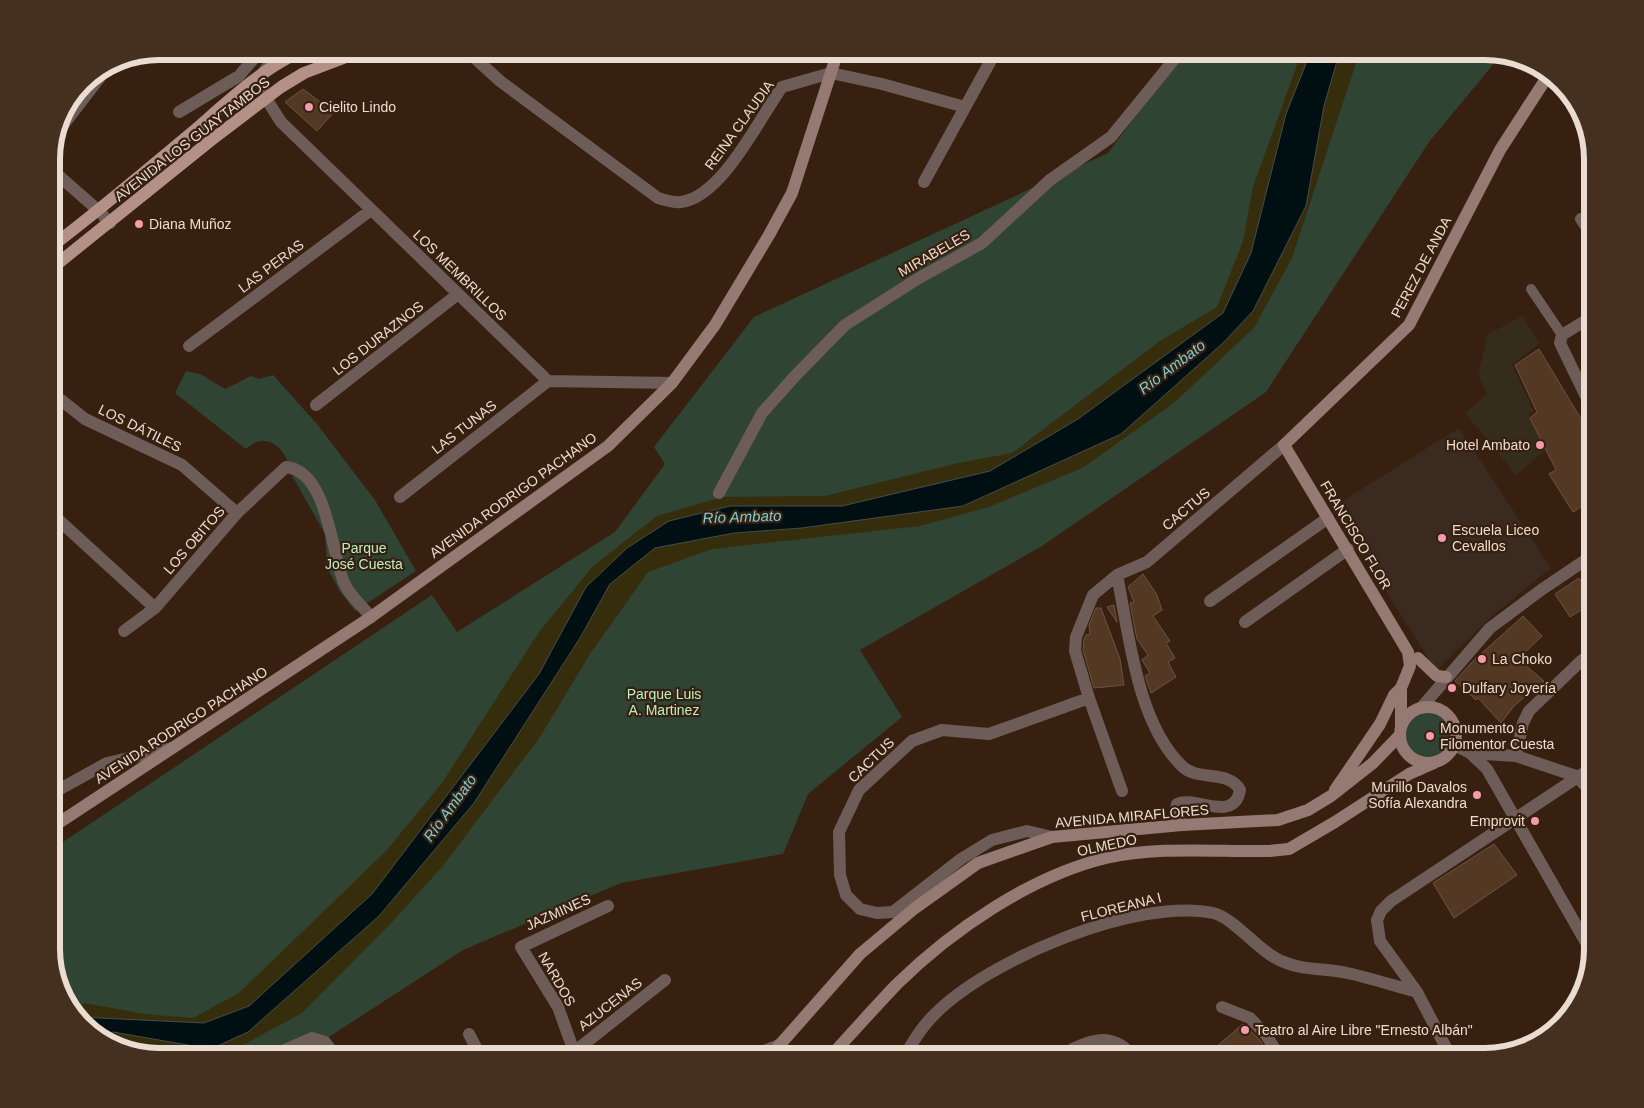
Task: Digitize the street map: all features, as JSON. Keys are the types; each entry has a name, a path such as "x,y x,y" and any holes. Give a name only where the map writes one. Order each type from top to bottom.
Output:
{"main road":[{"name":"AVENIDA LOS GUAYTAMBOS","path":"60,241 99,211 228,101 289,60"},
{"name":"AVENIDA LOS GUAYTAMBOS","path":"60,263 210,141 304,72 337,60"},
{"name":"AVENIDA RODRIGO PACHANO","path":"60,823 371,617 608,446 672,383 715,326 792,193 835,60"},
{"name":"PEREZ DE ANDA","path":"1284,445 1396,339 1408,325 1500,150 1545,81"},
{"name":"FRANCISCO FLOR","path":"1284,445 1403,641"},
{"path":"1403,641 1414,650 1418,658 1437,676 1446,677"},
{"path":"1401,731 1408,716 1419,709 1434,708 1449,717 1456,733 1454,745 1446,756 1434,763 1418,761 1411,757 1401,744 1401,731 1401,688 1410,659 1403,641"},
{"path":"1418,658 1409,695 1419,709"},
{"path":"1332,796 1380,724 1392,698 1401,688"},
{"name":"AVENIDA MIRAFLORES","path":"776,1048 860,954 915,908 978,863 1052,837 1182,825 1278,820 1308,810 1332,796 1373,763 1401,731"},
{"name":"OLMEDO","path":"838,1048 898,984 950,938 1006,902 1058,873 1107,858 1144,852 1269,851 1289,849 1409,774 1434,763"}],"street":[{"path":"179,112 239,76 252,60"},
{"path":"260,78 273,60"},
{"name":"REINA CLAUDIA","path":"477,60 500,81 658,198 680,203 702,194 725,174 782,87 831,73 882,84 965,107"},
{"path":"924,182 991,60"},
{"name":"MIRABELES","path":"719,493 762,413 845,325 919,278 982,243 1050,180 1111,137 1174,60"},
{"name":"LOS MEMBRILLOS","path":"260,78 267,100 281,122 548,381"},
{"path":"69,117 94,85"},
{"path":"60,176 110,223"},
{"name":"LAS PERAS","path":"189,346 371,210"},
{"path":"1581,219 1584,224"},
{"path":"1531,288 1561,339 1584,390"},
{"name":"LOS DURAZNOS","path":"316,405 458,294"},
{"path":"1561,339 1584,322"},
{"path":"548,381 672,383"},
{"name":"LAS TUNAS","path":"400,497 548,381"},
{"name":"LOS DÁTILES","path":"60,399 85,419 182,465 237,513"},
{"name":"CACTUS","path":"1122,791 1089,698 1075,651 1076,637 1093,595 1117,575 1147,562 1284,445"},
{"name":"LOS OBITOS","path":"124,631 155,608 237,513 286,467 295,468 305,474 315,489 333,537 343,582 371,617"},
{"path":"1210,601 1328,518"},
{"path":"60,520 155,608"},
{"path":"1245,622 1348,549"},
{"path":"1419,709 1490,628 1584,561"},
{"path":"1117,575 1143,695 1162,744 1184,768 1194,774 1229,780 1238,784 1240,790 1234,803 1226,807 1209,807 1184,801 1177,804 1175,813 1182,825"},
{"path":"1516,756 1523,723 1529,711 1582,660"},
{"name":"CACTUS","path":"1052,837 1027,831 992,840 961,859 893,912 877,913 860,909 846,895 840,875 839,832 859,790 912,741 942,730 989,734 1089,698"},
{"path":"1454,745 1470,754 1487,768 1584,939"},
{"path":"60,790 108,763 172,748"},
{"path":"1470,754 1516,756 1576,776 1584,784"},
{"path":"1446,1048 1417,992 1380,941 1377,927 1379,915 1391,902 1584,772"},
{"name":"JAZMINES","path":"521,946 608,906"},
{"name":"FLOREANA I","path":"910,1048 934,1014 981,978 1024,956 1073,935 1158,911 1180,909 1214,913 1273,957 1284,963 1347,972 1417,992"},
{"name":"NARDOS","path":"521,946 558,1007 573,1048"},
{"name":"AZUCENAS","path":"582,1048 665,980"},
{"path":"1222,1007 1250,1018 1266,1035 1274,1048"},
{"path":"468,1034 476,1048"},
{"path":"289,1048 312,1038 325,1042 329,1048"},
{"path":"1078,1048 1091,1042 1106,1039 1119,1042 1125,1048"},
{"path":"771,1048 779,1045"}],"shaded area":[{"name":"Hotel Ambato","path":"1523,316 1539,344 1512,364 1534,412 1528,413 1547,449 1516,475 1465,413 1487,394 1478,375 1488,334"},
{"name":"Escuela Liceo Cevallos","path":"1459,428 1551,568 1493,615 1436,671 1333,507"}],"green space":[{"name":"Parque Luis A. Martinez","path":"1178,60 1496,61 1429,142 1266,392 1042,546 860,650 902,717 808,794 783,854 621,883 463,950 312,1048 159,1048 133,1045 115,1038 99,1028 80,1009 73,999 63,975 60,956 60,844 432,595 457,632 615,532 665,464 654,447 754,317 1108,153"},
{"name":"Parque José Cuesta","path":"186,371 200,374 225,389 251,376 259,379 273,375 317,424 375,500 416,571 355,611 339,590 327,568 325,534 290,472 285,456 274,444 264,441 252,444 246,449 175,393"},
{"path":"1424,711 1434,711 1446,718 1453,730 1453,740 1446,752 1434,759 1424,759 1416,755 1409,748 1405,740 1405,730 1409,722 1416,715"}],"sand":[{"path":"1299,60 1357,60 1292,258 1254,328 1174,403 1084,467 989,507 920,526 712,549 648,572 590,654 540,737 442,867 393,921 302,1013 243,1045 228,1048 159,1048 148,1045 133,1045 115,1038 99,1028 78,1006 84,1003 145,1014 193,1018 239,993 386,851 442,783 539,632 594,565 657,516 722,497 825,496 958,463 1012,453 1160,341 1217,307 1243,241 1253,187"}],"water":[{"name":"Río Ambato","path":"1307,60 1337,60 1324,106 1306,206 1253,311 1223,343 1121,434 963,506 802,528 734,533 655,548 610,584 580,638 474,803 379,916 248,1032 213,1048 205,1048 113,1032 109,1034 88,1017 204,1023 249,1006 372,894 539,674 586,587 627,548 669,521 730,506 842,506 990,471 1078,419 1223,313 1251,253 1286,114"}],"building":[{"name":"Cielito Lindo","path":"303,89 334,112 317,131 285,102"},
{"path":"1539,349 1584,424 1584,512 1581,507 1573,512 1549,474 1556,470 1530,418 1537,412 1515,365"},
{"path":"1143,574 1157,595 1162,610 1153,616 1170,641 1166,643 1175,658 1168,662 1176,677 1151,693 1145,676 1150,673 1142,660 1148,655 1137,639 1130,603 1134,602 1128,587"},
{"path":"1579,578 1584,586 1584,608 1570,617 1555,594"},
{"path":"1114,605 1117,622 1107,607"},
{"path":"1096,608 1101,608 1120,659 1124,685 1094,688 1083,650 1084,639 1086,635 1090,634 1089,625"},
{"path":"1523,616 1542,636 1518,659 1544,681 1514,706 1501,723 1478,698 1476,700 1455,681 1472,662"},
{"path":"1494,844 1517,875 1454,918 1433,883"},
{"path":"1243,1024 1260,1040 1265,1048 1215,1048"}],"place":[{"name":"Cielito Lindo","path":"309,107"},
{"name":"Diana Muñoz","path":"139,224"},
{"name":"Hotel Ambato","path":"1540,445"},
{"name":"Escuela Liceo Cevallos","path":"1442,538"},
{"name":"La Choko","path":"1482,659"},
{"name":"Dulfary Joyería","path":"1452,688"},
{"name":"Monumento a Filomentor Cuesta","path":"1430,736"},
{"name":"Murillo Davalos Sofía Alexandra","path":"1477,795"},
{"name":"Emprovit","path":"1535,821"},
{"name":"Teatro al Aire Libre \"Ernesto Albán\"","path":"1245,1030"}]}
